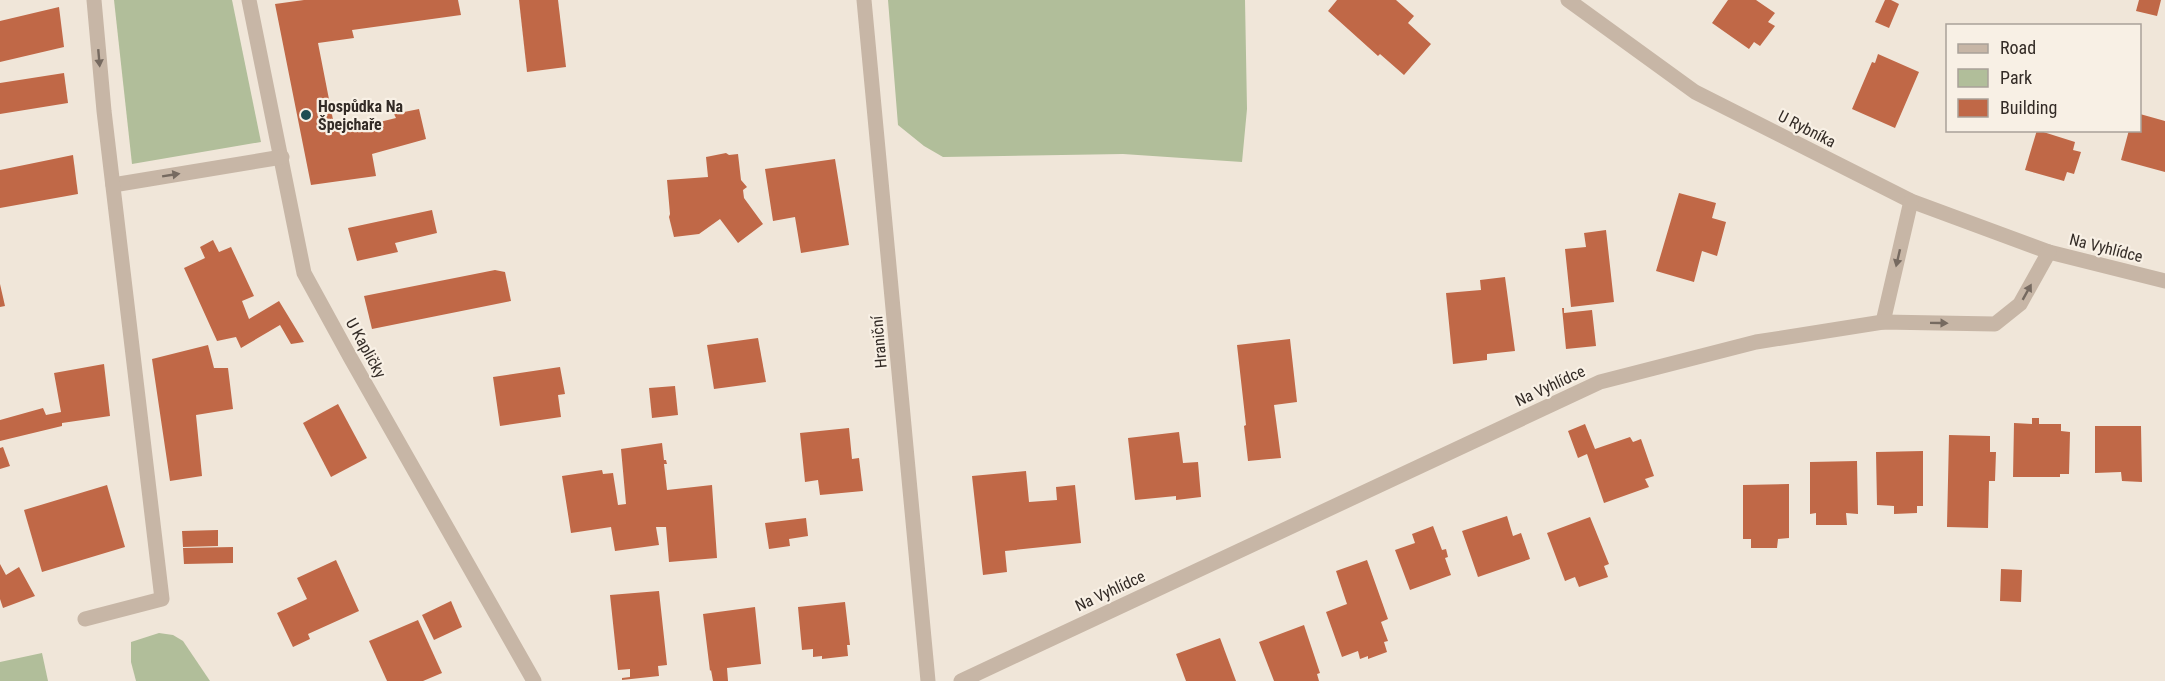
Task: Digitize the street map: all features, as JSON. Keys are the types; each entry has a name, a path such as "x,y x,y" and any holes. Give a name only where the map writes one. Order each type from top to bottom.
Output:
{"street":[{"path":"85,619 162,599 113,185 94,0"},
{"name":"U Kapličky","path":"249,0 304,273 534,681"},
{"name":"Hraniční","path":"864,0 928,681"},
{"name":"U Rybníka","path":"1568,0 1695,92 1911,201 2049,252"},
{"path":"113,185 282,157"},
{"path":"1883,322 1911,201"},
{"name":"Na Vyhlídce","path":"961,681 1600,382 1756,342 1883,322 1995,324 2020,304 2049,252 2165,281"}],"green space":[{"path":"114,0 232,0 261,142 132,164"},
{"path":"888,0 1245,0 1247,109 1242,162 1123,154 943,157 924,146 898,125"},
{"path":"159,633 173,635 183,641 210,681 136,681 131,662 131,642"},
{"path":"42,653 48,681 0,681 0,662"}],"building":[{"path":"304,0 458,0 461,15 352,30 354,38 318,43 335,130 343,128 343,131 396,118 394,114 419,109 426,139 372,154 376,176 311,185 275,4"},
{"path":"519,0 558,0 566,67 527,72"},
{"path":"1337,0 1396,0 1414,16 1408,23 1431,44 1404,75 1380,54 1378,56 1328,11"},
{"path":"1728,0 1756,0 1775,13 1768,22 1775,26 1760,46 1754,42 1749,49 1712,23"},
{"path":"1885,0 1899,4 1889,28 1875,22"},
{"path":"2139,0 2161,0 2157,16 2136,11"},
{"path":"59,7 64,47 0,62 0,21"},
{"path":"1878,54 1919,72 1895,128 1852,109 1872,62 1875,63"},
{"path":"64,73 68,103 0,114 0,83"},
{"path":"2141,114 2165,121 2165,172 2121,160 2128,132 2141,132"},
{"path":"2036,132 2075,142 2073,150 2081,152 2074,174 2067,172 2064,181 2025,170"},
{"path":"726,153 738,154 741,180 747,187 743,190 744,198 763,224 738,243 720,219 699,234 674,237 669,217 667,180 708,177 706,157"},
{"path":"73,155 78,194 0,208 0,170"},
{"path":"835,159 849,245 801,253 795,217 773,221 765,169"},
{"path":"1679,193 1716,203 1712,218 1726,222 1717,256 1702,251 1694,282 1656,271"},
{"path":"432,210 437,233 395,243 398,252 357,261 348,228"},
{"path":"1606,230 1614,302 1571,307 1565,249 1586,247 1584,233"},
{"path":"213,240 219,252 231,247 254,296 242,301 249,319 279,301 304,342 291,344 280,325 241,348 236,337 217,341 184,268 205,258 200,247"},
{"path":"495,270 505,272 511,301 372,329 364,296"},
{"path":"1505,277 1515,351 1487,354 1487,360 1453,364 1446,293 1481,290 1480,280"},
{"path":"0,284 5,306 0,307"},
{"path":"1562,308 1564,308 1564,313 1592,310 1596,346 1566,349"},
{"path":"758,338 766,382 714,389 707,345"},
{"path":"1290,339 1297,402 1274,405 1281,458 1248,461 1237,345"},
{"path":"208,345 214,368 228,368 233,409 196,415 202,476 170,481 152,359"},
{"path":"104,364 110,416 62,423 62,426 0,441 0,420 43,408 46,415 61,412 54,373"},
{"path":"560,367 565,394 558,395 561,417 500,426 493,377"},
{"path":"675,386 678,415 652,418 649,388"},
{"path":"338,404 367,458 331,477 303,423"},
{"path":"2032,418 2039,418 2039,424 2061,424 2061,431 2070,432 2069,474 2060,474 2060,477 2013,477 2014,423 2032,424"},
{"path":"1585,424 1595,449 1630,437 1633,442 1641,439 1654,476 1645,479 1649,487 1604,503 1587,454 1578,458 1568,431"},
{"path":"2095,426 2141,426 2142,482 2122,481 2121,472 2095,473"},
{"path":"849,428 852,459 859,458 863,491 820,495 818,480 805,482 800,433"},
{"path":"1179,432 1183,463 1198,462 1201,497 1176,500 1176,496 1135,500 1128,438"},
{"path":"1949,435 1990,436 1990,452 1996,452 1995,481 1989,481 1988,528 1947,527"},
{"path":"662,443 664,460 667,464 664,464 667,490 712,485 717,558 669,562 666,527 656,527 659,545 615,551 611,527 571,533 562,476 602,470 603,474 613,473 618,505 626,504 621,449"},
{"path":"3,447 10,466 0,469 0,448"},
{"path":"1923,451 1923,506 1917,506 1917,513 1894,514 1894,506 1877,505 1876,452"},
{"path":"1857,461 1858,514 1846,513 1847,525 1816,525 1816,513 1810,514 1810,462"},
{"path":"1026,471 1029,502 1057,500 1056,487 1075,485 1081,543 1005,551 1007,572 983,575 972,476"},
{"path":"1789,484 1789,538 1778,539 1777,548 1751,548 1751,539 1743,539 1743,485"},
{"path":"107,485 125,547 42,572 24,510"},
{"path":"1507,516 1513,536 1521,533 1530,559 1478,577 1462,531"},
{"path":"1590,517 1609,564 1604,566 1608,577 1579,587 1575,577 1565,581 1547,533"},
{"path":"806,518 808,536 789,539 790,546 769,549 765,523"},
{"path":"1433,526 1442,550 1446,549 1448,557 1445,558 1451,575 1410,590 1395,550 1415,543 1412,534"},
{"path":"218,530 218,546 183,547 182,531"},
{"path":"233,547 233,563 184,564 183,548"},
{"path":"336,560 359,611 308,634 310,639 293,647 277,613 307,599 297,578"},
{"path":"1367,560 1388,619 1381,622 1388,641 1384,642 1387,652 1368,659 1368,656 1360,659 1358,651 1342,657 1326,612 1347,604 1336,571"},
{"path":"0,564 6,575 19,567 35,596 3,608 0,599"},
{"path":"2001,569 2022,570 2021,602 2000,601"},
{"path":"659,591 667,665 658,666 659,676 622,680 622,678 630,677 630,669 618,670 610,595"},
{"path":"451,601 462,627 434,640 422,615"},
{"path":"845,602 850,645 847,645 848,656 822,659 822,656 813,657 813,649 802,650 798,607"},
{"path":"755,607 761,664 727,668 728,681 713,681 703,614"},
{"path":"418,620 442,673 423,681 387,681 369,641"},
{"path":"1304,625 1320,673 1317,674 1319,681 1274,681 1259,642"},
{"path":"1220,638 1236,681 1186,681 1176,654"}],"place":[{"name":"Hospůdka Na Špejchaře","path":"306,115"}]}
